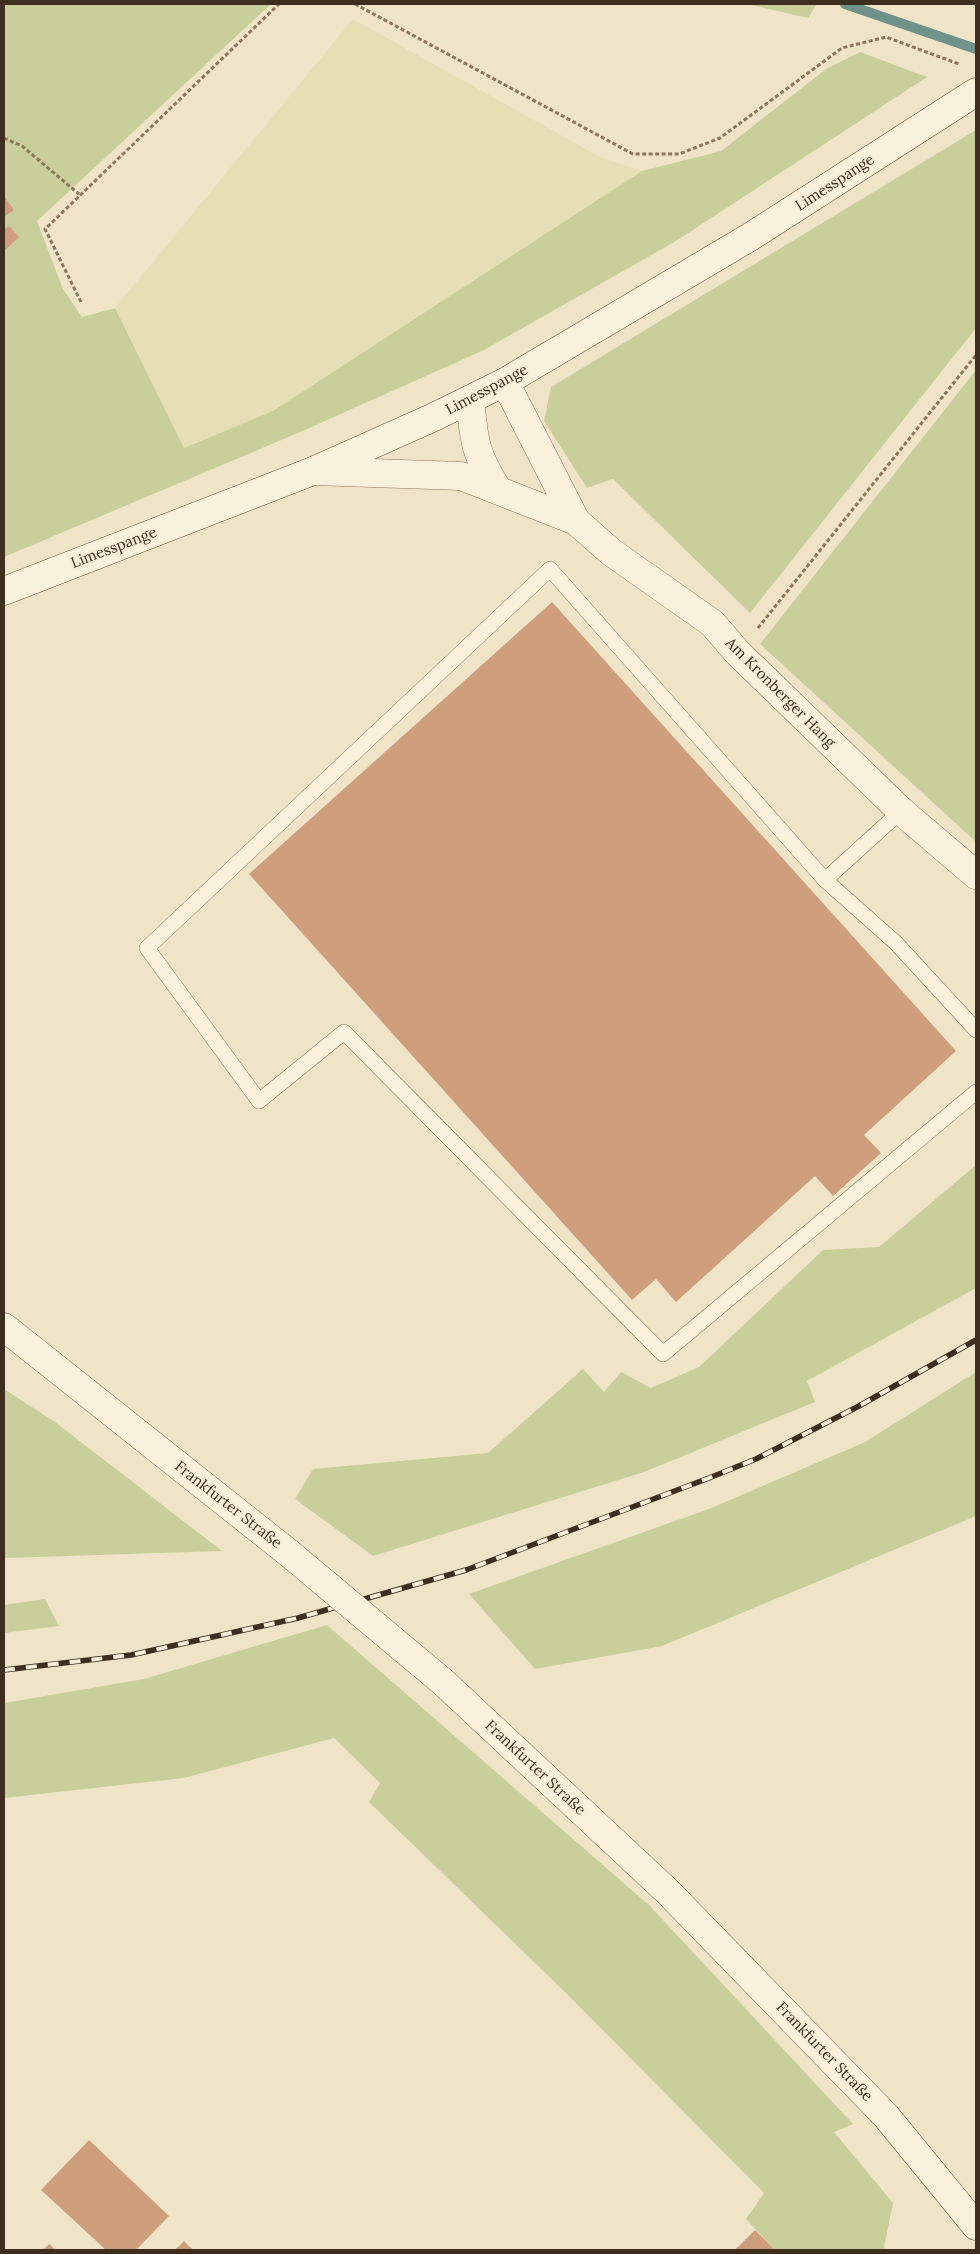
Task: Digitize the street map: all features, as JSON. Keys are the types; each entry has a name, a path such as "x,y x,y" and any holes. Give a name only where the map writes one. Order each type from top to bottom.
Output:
{"main road":[{"name":"Limesspange","path":"4,591 314,470 470,400 505,382 750,237 976,92"},
{"name":"Am Kronberger Hang","path":"505,382 576,521"},
{"path":"470,400 475,446 483,467 498,490"},
{"name":"Am Kronberger Hang","path":"314,470 461,476 576,521 611,552 712,623 738,653 901,810 976,875"},
{"path":"4,1327 47,1361"},
{"path":"4,1336 47,1361"},
{"name":"Frankfurter Straße","path":"47,1361 290,1554 443,1682 674,1898 886,2116 976,2226"}],"lane":[{"path":"976,1030 896,943 826,880 550,569 147,948 259,1101 344,1032 663,1354 976,1092"},
{"path":"826,880 901,810"}],"path":[{"path":"81,302 45,229 79,194 279,4"},
{"path":"355,4 633,154 679,154 720,138 842,48 886,37 960,65"},
{"path":"4,138 22,146 79,194"},
{"path":"738,653 976,355"}],"shaded area":[{"path":"353,19 600,157 642,171 273,411 184,448 115,308"}],"green space":[{"path":"4,4 271,4 37,221 63,289 82,317 115,308 184,448 273,411 642,171 721,151 826,69 860,52 927,77 676,241 484,350 298,433 4,557"},
{"path":"747,4 817,4 808,18"},
{"path":"976,130 976,328 750,613 613,479 587,488 544,421 551,387"},
{"path":"976,370 976,842 760,644"},
{"path":"976,1165 976,1288 807,1381 815,1402 644,1472 373,1556 295,1499 313,1469 488,1453 583,1369 604,1392 621,1372 651,1388 699,1367 823,1250 879,1247"},
{"path":"976,1372 976,1516 662,1646 535,1669 469,1594 709,1509 865,1442"},
{"path":"4,1389 55,1422 222,1551 4,1558"},
{"path":"45,1599 59,1626 4,1633 4,1605"},
{"path":"327,1625 650,1906 853,2124 834,2132 893,2203 884,2247 888,2250 775,2250 746,2219 764,2193 569,1996 369,1802 380,1783 334,1738 184,1778 4,1798 4,1703 144,1679"}],"building":[{"path":"4,196 14,210 4,217"},
{"path":"9,226 19,237 4,251 4,230"},
{"path":"552,602 956,1051 864,1135 881,1153 833,1196 815,1176 676,1302 656,1279 632,1300 249,874"},
{"path":"89,2140 169,2216 136,2250 106,2250 41,2190"},
{"path":"755,2230 775,2250 735,2250"},
{"path":"184,2241 193,2250 175,2250"},
{"path":"49,2244 56,2250 43,2250"}],"waterway":[{"path":"845,4 976,49"}],"railway":[{"path":"4,1670 131,1655 298,1618 466,1570 756,1459 859,1406 976,1340"}]}
